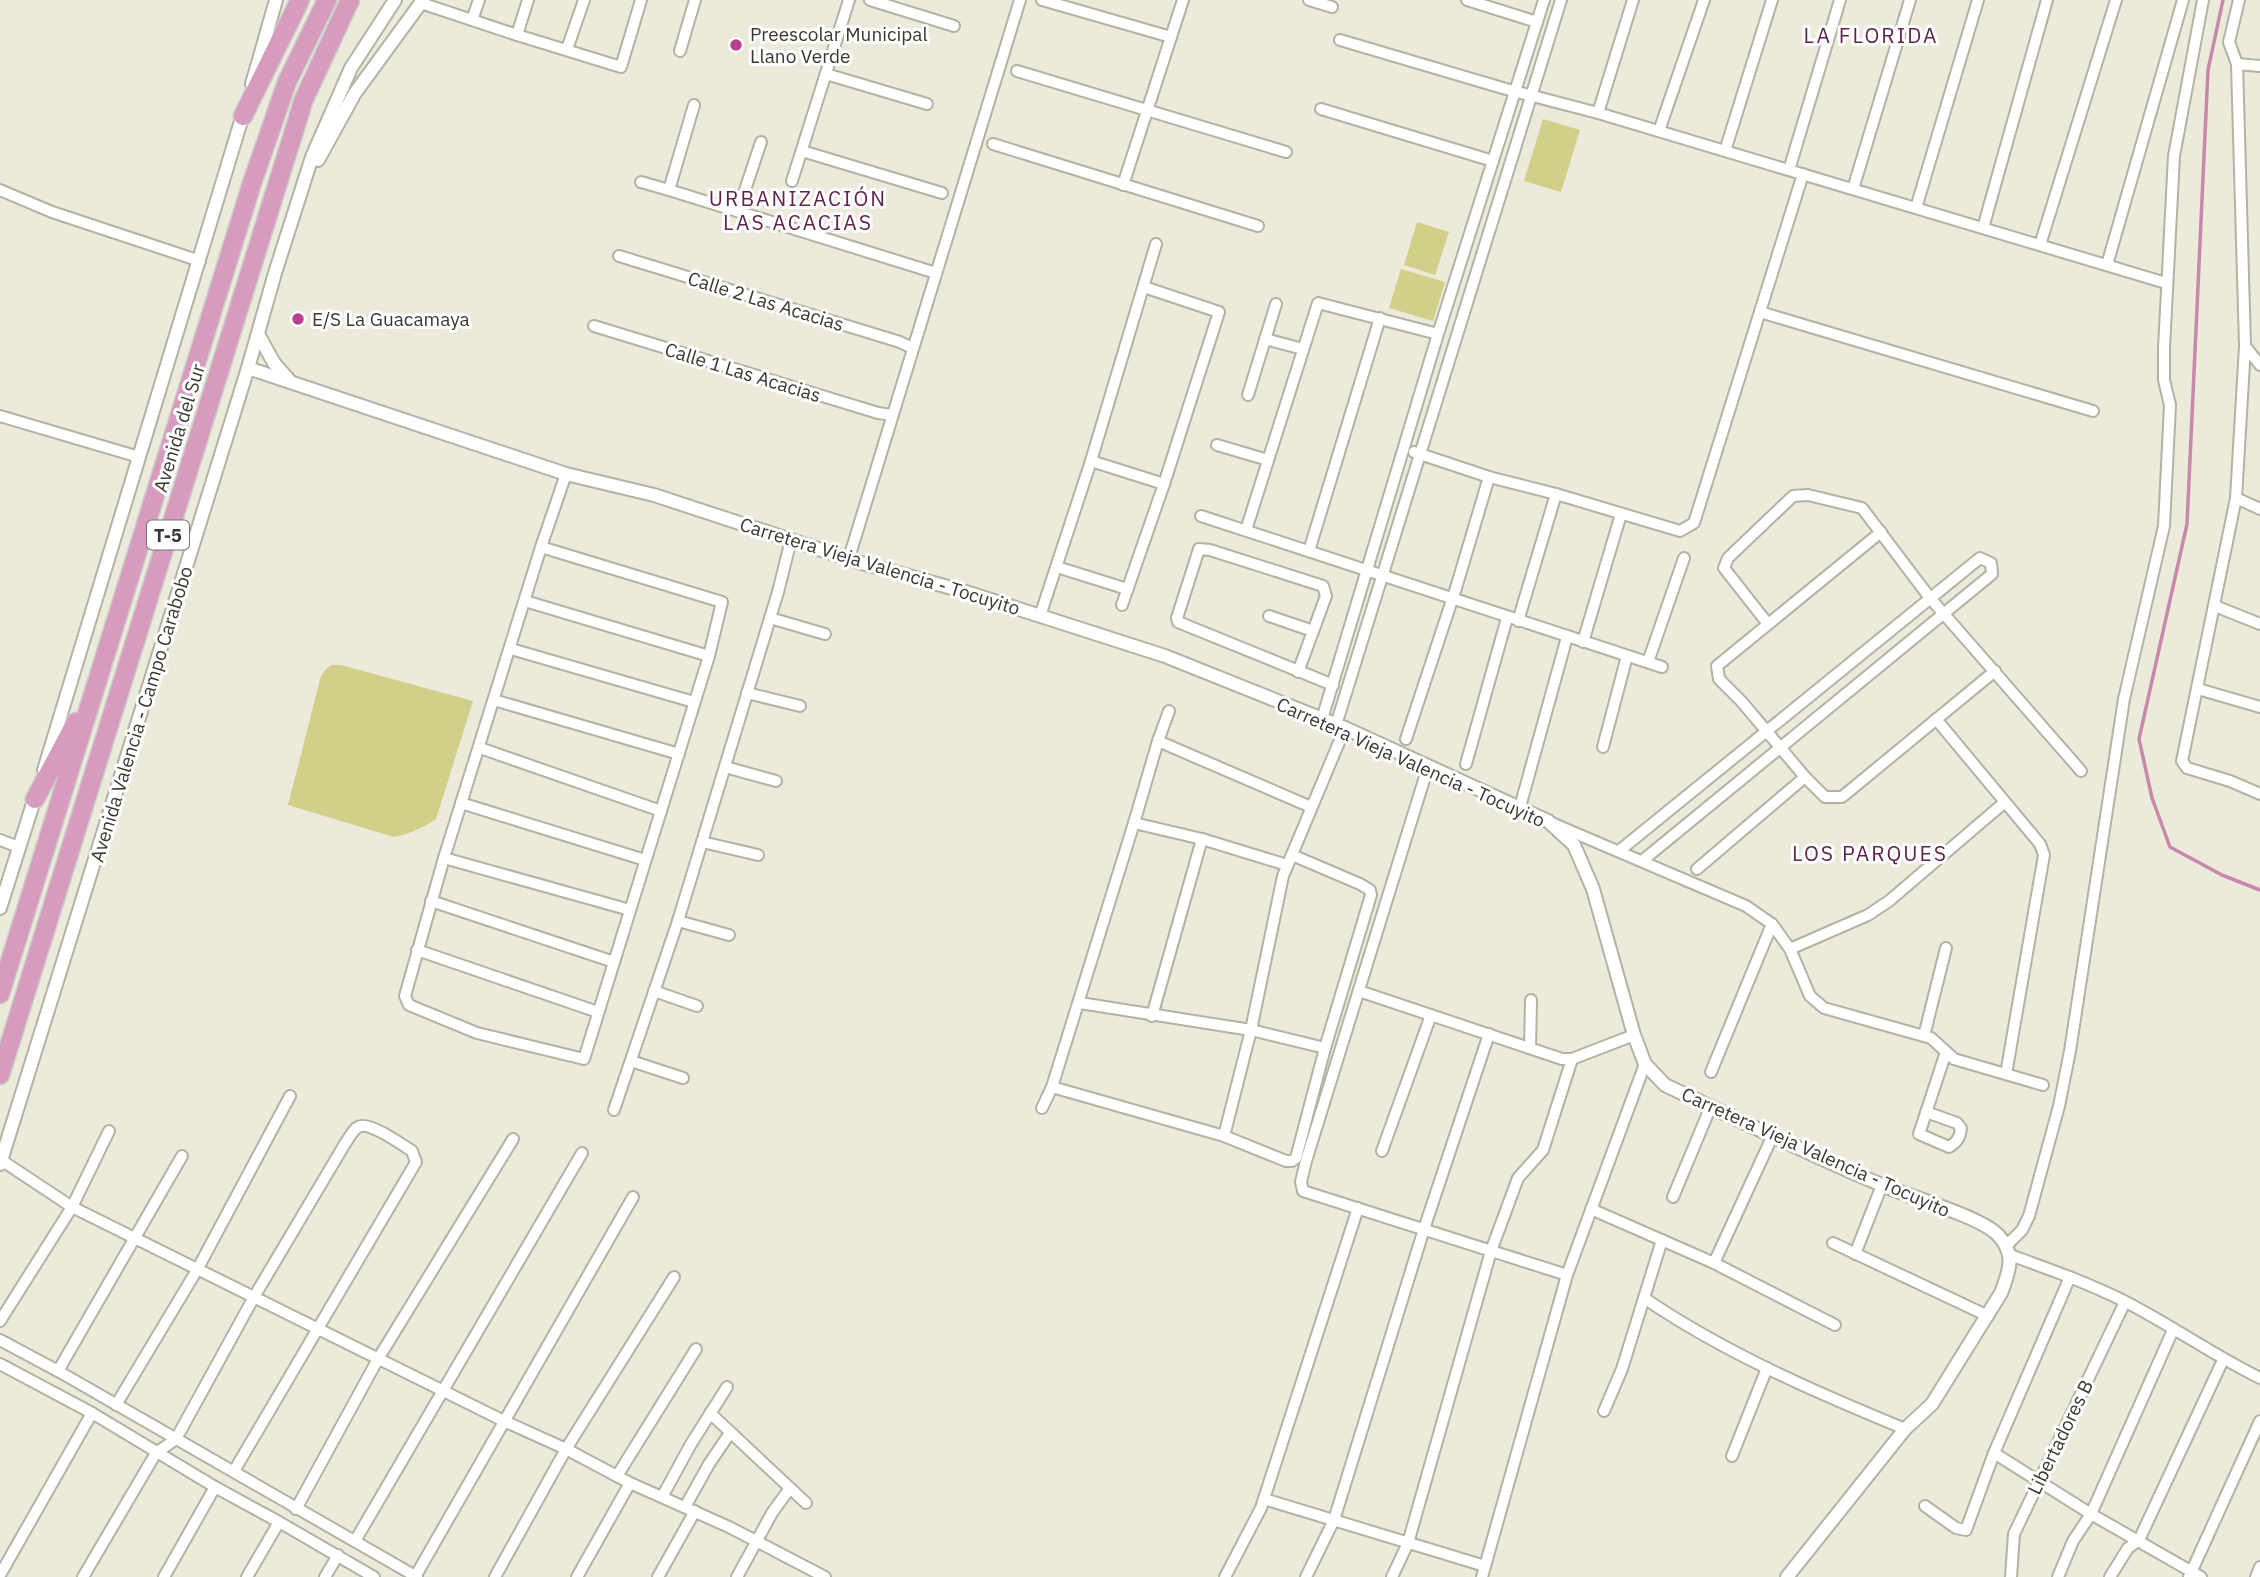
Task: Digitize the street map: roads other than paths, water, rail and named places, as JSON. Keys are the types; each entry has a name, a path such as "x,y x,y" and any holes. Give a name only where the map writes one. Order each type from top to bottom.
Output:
{"highway":[{"path":"243,116 300,0"},
{"name":"Avenida del Sur","path":"0,994 252,183 287,82 327,0"},
{"name":"Avenida del Sur","path":"0,1075 304,99 350,0"},
{"path":"35,799 96,685"}],"street":[{"name":"T-5","path":"0,908 200,261 276,0"},
{"name":"Avenida Valencia - Campo Carabobo","path":"0,1162 312,157 351,68 395,0"},
{"path":"472,20 479,0"},
{"path":"517,35 528,0"},
{"path":"567,49 584,0"},
{"path":"422,1 517,35 621,67 640,0"},
{"path":"680,51 695,0"},
{"path":"792,181 849,0"},
{"path":"870,0 954,26"},
{"path":"849,558 1020,0"},
{"path":"1042,0 1171,37"},
{"path":"1123,185 1183,0"},
{"path":"1308,0 1332,7"},
{"path":"1466,0 1537,22"},
{"path":"1322,719 1438,334 1544,0"},
{"path":"1224,1136 1251,1030 1283,876 1340,727 1380,575 1561,0"},
{"path":"1598,113 1633,0"},
{"path":"1659,131 1704,0"},
{"path":"1725,151 1772,0"},
{"path":"1789,170 1840,0"},
{"path":"1853,189 1910,0"},
{"path":"1916,208 1979,0"},
{"path":"1983,228 2047,0"},
{"path":"2040,245 2116,0"},
{"path":"2107,265 2183,0"},
{"path":"1787,1577 1905,1429 1932,1404 1988,1316 2009,1273 2008,1250 2029,1216 2059,1107 2084,966 2124,699 2164,527 2170,405 2164,380 2166,283 2174,156 2203,0"},
{"path":"2239,0 2229,41 2237,64 2245,346 2236,498 2182,761 2184,766 2231,780 2260,794"},
{"name":"Avenida Valencia - Campo Carabobo","path":"303,184 355,93 422,1"},
{"path":"1340,40 1515,92 1598,113 2166,283"},
{"path":"2237,64 2260,66"},
{"path":"1017,71 1286,152"},
{"path":"826,74 927,104"},
{"path":"669,190 694,105"},
{"path":"1321,109 1493,161"},
{"path":"738,211 761,142"},
{"path":"993,144 1258,226"},
{"path":"802,151 942,193"},
{"path":"1404,449 1489,477 1681,531 1694,523 1803,174"},
{"path":"641,182 936,273"},
{"path":"0,190 52,212 200,261"},
{"path":"1040,616 1091,461 1156,244"},
{"name":"Calle 2 Las Acacias","path":"619,256 888,338 912,348"},
{"path":"1122,605 1219,312 1143,287"},
{"path":"1246,530 1318,303 1438,334"},
{"path":"1248,395 1276,304"},
{"path":"1760,312 2093,411"},
{"path":"1309,551 1380,318"},
{"name":"Calle 1 Las Acacias","path":"594,326 892,415"},
{"path":"258,334 274,363 291,382"},
{"path":"1265,339 1303,349"},
{"path":"2245,346 2260,365"},
{"name":"Carretera Vieja Valencia - Tocuyito","path":"248,368 566,474 654,495 1165,656 1322,719 1548,821 1574,845 1593,889 1634,1035 1645,1063 1665,1085 1882,1185 1976,1222 1995,1233 2008,1250"},
{"path":"0,416 139,457"},
{"path":"1217,445 1268,460"},
{"path":"1091,461 1164,484"},
{"path":"541,547 722,602 709,656 584,1059 477,1033 409,1005 405,996 444,858 541,547 566,474"},
{"path":"1406,739 1489,477"},
{"path":"1465,764 1556,494"},
{"path":"1768,624 1724,568 1724,564 1793,496 1808,495 1862,508 1930,598 2081,771"},
{"path":"2236,498 2260,509"},
{"path":"1583,642 1621,514"},
{"path":"1201,516 1662,667"},
{"path":"1881,532 1717,666 1718,679 1825,797 1842,797 1995,671"},
{"path":"614,1110 678,921 791,540"},
{"path":"1298,672 1326,596 1323,586 1210,550 1199,549 1178,622 1298,672 1333,685"},
{"path":"1648,662 1684,558"},
{"path":"1619,851 1980,558 1991,563 1992,574 1642,861"},
{"path":"1057,567 1127,589"},
{"path":"525,601 709,656"},
{"path":"2214,606 2260,624"},
{"path":"1269,616 1313,631"},
{"path":"770,618 825,634"},
{"path":"1520,807 1567,637"},
{"path":"511,649 694,702"},
{"path":"1603,747 1627,656"},
{"path":"2198,689 2260,707"},
{"path":"747,693 800,706"},
{"path":"494,700 679,754"},
{"path":"1042,1108 1052,1087 1080,1003 1169,711"},
{"path":"1936,719 2040,844 2044,855 2006,1074"},
{"path":"1158,741 1311,807"},
{"path":"480,748 661,811"},
{"path":"725,767 776,781"},
{"path":"1428,767 1301,1182 1303,1191 1567,1275"},
{"path":"1697,869 1805,777"},
{"path":"1790,949 1868,915 1889,901 2005,802"},
{"path":"461,803 645,860"},
{"path":"1548,821 1746,906 1772,924 1790,949 1810,996 1824,1008 1931,1038 1954,1059 2043,1085"},
{"path":"1052,1087 1224,1136 1286,1161 1296,1158 1325,1048 1371,895 1370,890 1360,884 1289,860 1134,823"},
{"path":"1152,1016 1202,839"},
{"path":"0,840 19,847"},
{"path":"702,842 758,855"},
{"path":"444,858 630,910"},
{"path":"431,901 614,961"},
{"path":"678,921 729,935"},
{"path":"1711,1072 1772,924"},
{"path":"1924,1036 1946,948"},
{"path":"417,950 598,1012"},
{"path":"654,991 697,1006"},
{"path":"1359,991 1562,1059 1572,1059 1634,1035"},
{"path":"1530,1048 1531,1000"},
{"path":"1080,1003 1251,1030 1325,1048"},
{"path":"1382,1151 1431,1015"},
{"path":"1306,1577 1334,1520 1423,1229 1489,1034"},
{"path":"1926,1112 1946,1052"},
{"path":"1392,1577 1408,1543 1491,1251 1518,1178 1544,1150 1572,1059"},
{"path":"631,1061 683,1078"},
{"path":"1264,1499 1408,1543 1484,1572 1567,1275 1645,1063"},
{"path":"116,1405 197,1269 290,1096"},
{"path":"1673,1197 1711,1106"},
{"path":"83,1577 156,1453 176,1439 254,1297 355,1130 360,1126 371,1127 412,1151 416,1162 234,1471"},
{"path":"0,1321 72,1207 109,1131"},
{"path":"1714,1263 1773,1135"},
{"path":"296,1509 378,1359 513,1139"},
{"path":"355,1541 582,1153"},
{"path":"58,1371 182,1156"},
{"path":"0,1162 72,1207 504,1421 566,1449 630,1483 757,1541 821,1576"},
{"path":"1855,1254 1882,1185"},
{"path":"0,1340 234,1471 415,1577 634,1197"},
{"path":"1226,1577 1264,1499 1358,1208"},
{"path":"1591,1209 1714,1263 1835,1325"},
{"path":"1604,1411 1622,1368 1662,1240"},
{"path":"1833,1243 1988,1316"},
{"path":"2008,1250 2125,1301 2223,1360 2260,1378"},
{"path":"495,1577 566,1449 674,1277"},
{"path":"1925,1506 1956,1528 1966,1530 1978,1491 2070,1277"},
{"path":"1644,1298 1682,1324 1767,1368 1905,1429"},
{"name":"Libertadores B","path":"2011,1577 2014,1534 2125,1301"},
{"path":"2058,1577 2073,1541 2091,1514 2174,1330"},
{"path":"617,1476 696,1349"},
{"path":"2110,1577 2128,1548 2139,1540 2223,1360"},
{"path":"0,1364 92,1413 156,1453 374,1577"},
{"path":"1732,1456 1767,1368"},
{"path":"662,1497 727,1387"},
{"path":"0,1575 92,1413"},
{"path":"710,1413 806,1503"},
{"path":"1994,1453 2193,1575 2260,1421"},
{"path":"658,1577 709,1464 730,1433"},
{"path":"577,1577 630,1483"},
{"path":"163,1577 215,1487"},
{"path":"737,1577 772,1513 790,1488"},
{"path":"247,1577 279,1521"},
{"path":"326,1577 338,1555"},
{"path":"2256,1577 2260,1567"}],"waterway":[{"path":"2223,0 2208,70 2187,524 2139,739 2152,798 2170,847 2222,875 2260,890"}],"place":[{"name":"Preescolar Municipal Llano Verde","path":"736,45"},
{"name":"E/S La Guacamaya","path":"298,319"}],"district":[{"name":"LA FLORIDA","path":"1871,35"},
{"name":"URBANIZACIÓN LAS ACACIAS","path":"798,210"},
{"name":"LOS PARQUES","path":"1870,853"}]}
